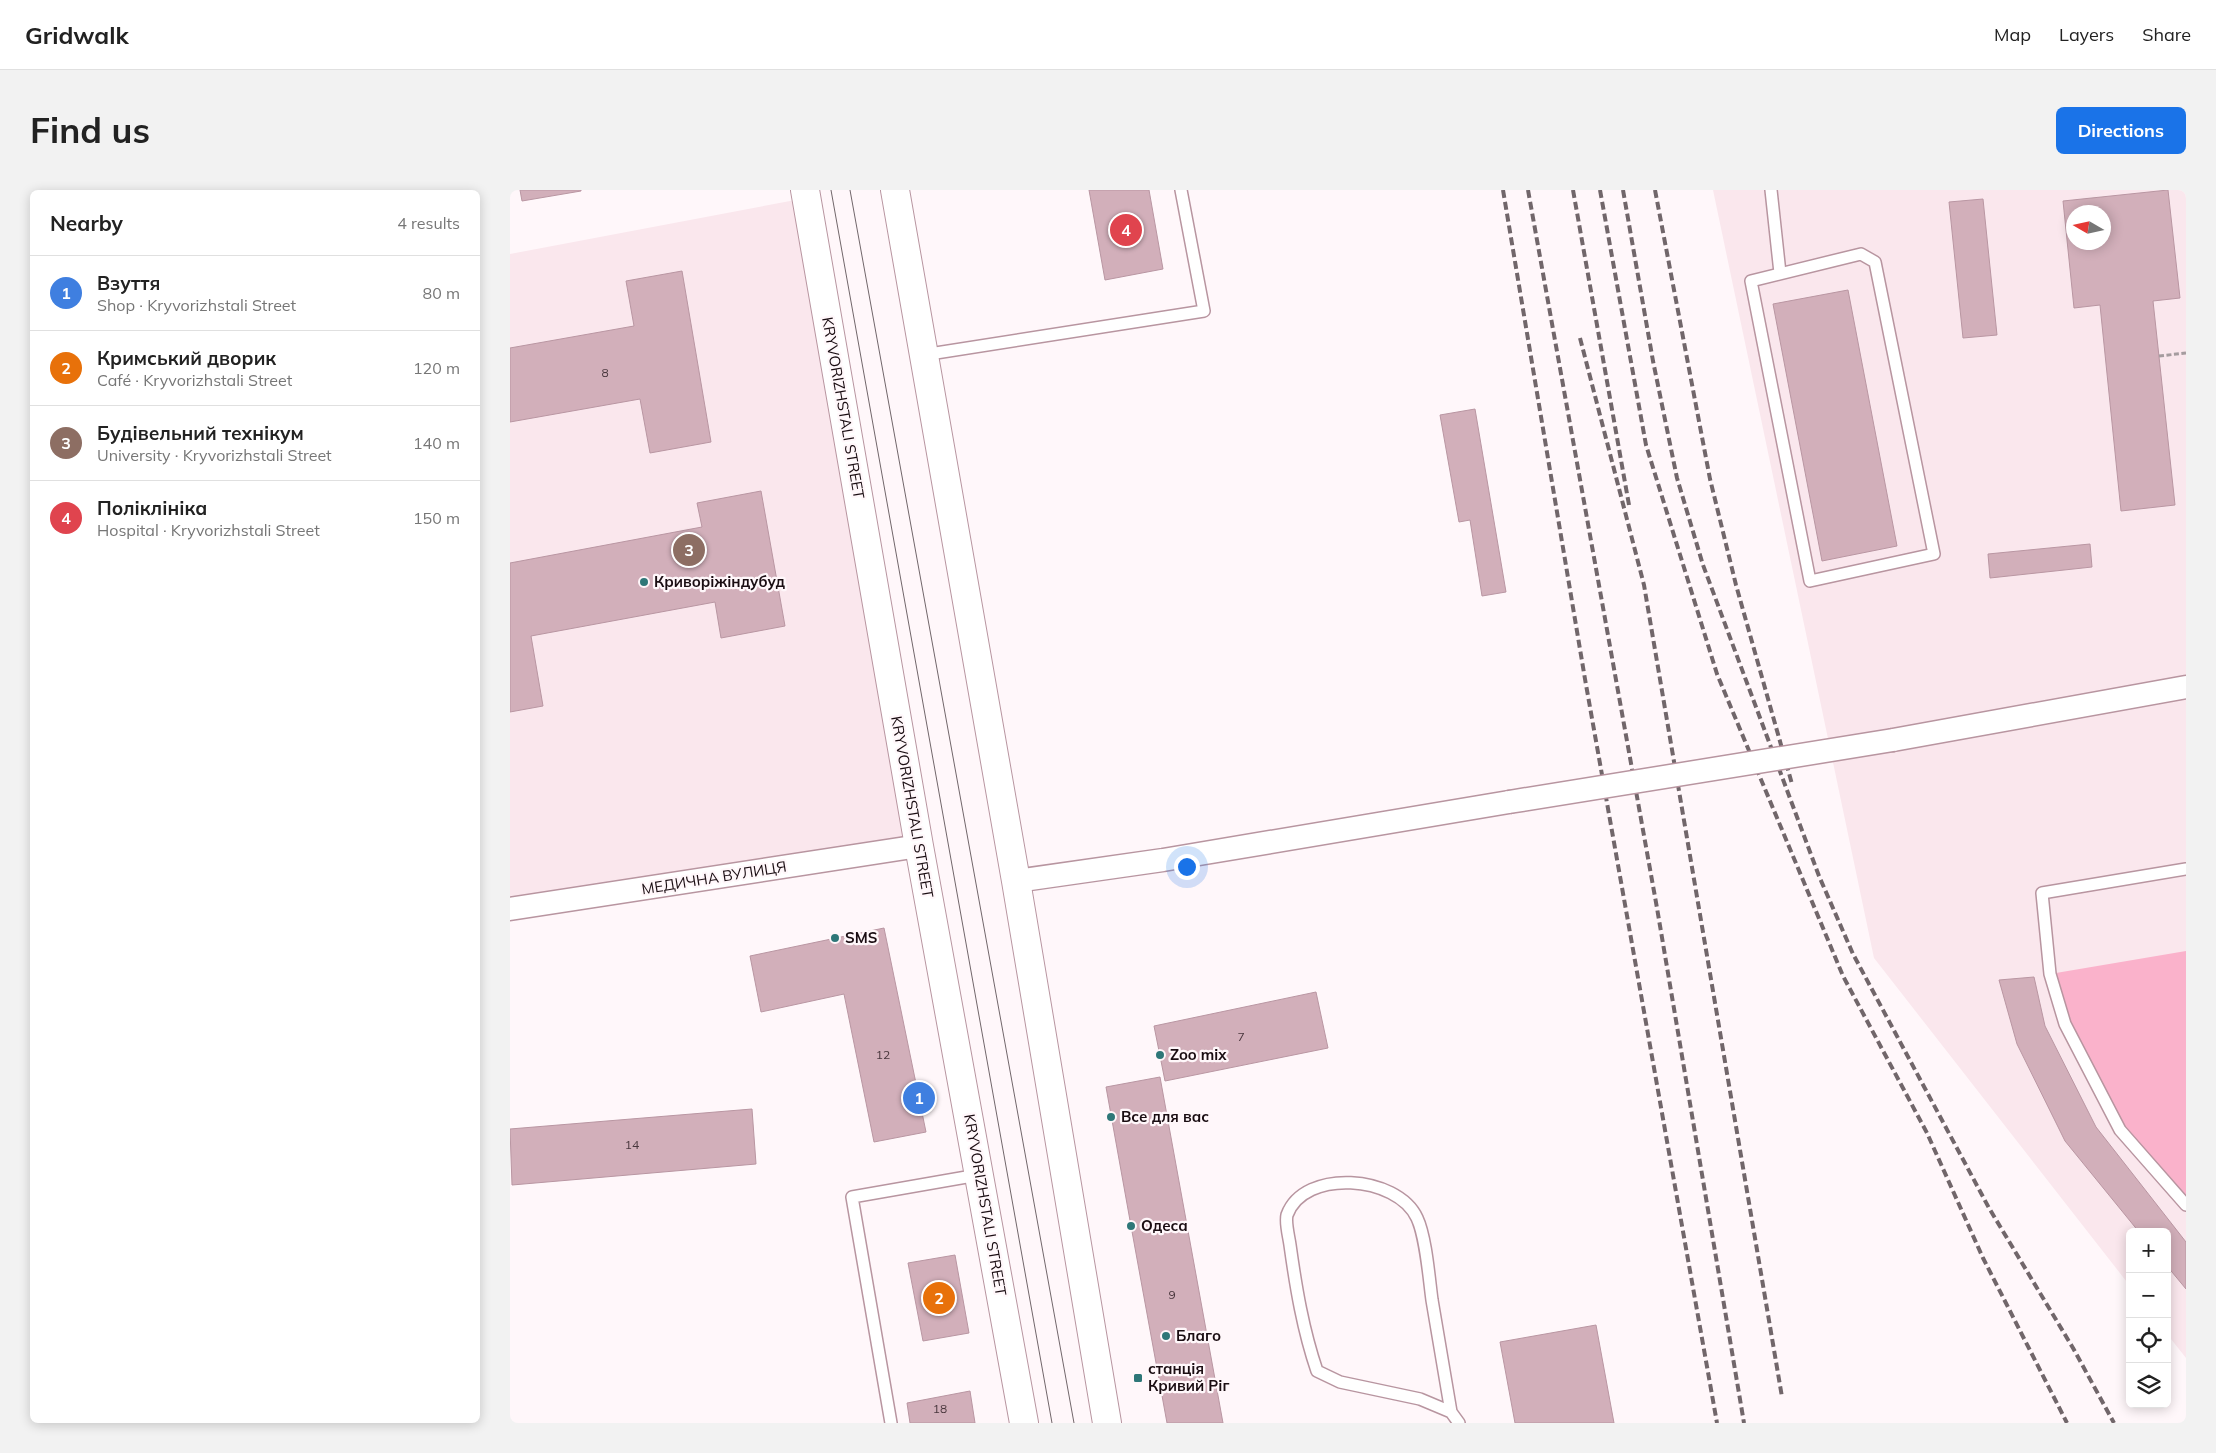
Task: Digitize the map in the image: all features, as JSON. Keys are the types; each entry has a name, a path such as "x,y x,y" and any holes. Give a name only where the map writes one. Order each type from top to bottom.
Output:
{"main road":[{"name":"KRYVORIZHSTALI STREET","path":"805,190 919,846 1024,1423"},
{"path":"895,190 1016,880 1107,1423"}],"street":[{"path":"1016,880 1163,860 1893,740 2186,687"},
{"name":"МЕДИЧНА ВУЛИЦЯ","path":"510,909 919,846"}],"lane":[{"path":"924,355 1204,311 1181,190"},
{"path":"1770,190 1780,273"},
{"path":"1861,254 1875,262 1934,554 1810,582 1751,282 1780,273 1861,254"},
{"path":"2186,869 2042,893 2050,974 2065,1024 2120,1130 2186,1205"},
{"path":"891,1423 852,1197 980,1175"},
{"path":"1451,1412 1420,1399 1340,1382 1317,1371 1306,1337 1286,1217 1296,1199 1322,1184 1355,1184 1382,1187 1402,1200 1417,1217 1427,1259 1451,1412 1459,1423"}],"path":[{"path":"2160,356 2186,353"}],"shaded area":[{"path":"1713,190 2186,190 2186,1358 2171,1339 2171,1228 2126,1228 2126,1281 1874,958"},
{"path":"806,198 919,846 510,909 510,254"},
{"path":"2186,951 2186,1205 2120,1130 2087,1069 2050,974"}],"building":[{"path":"520,190 581,190 581,191 522,201"},
{"path":"1089,190 1149,190 1163,269 1105,280"},
{"path":"2168,190 2180,298 2153,301 2175,505 2121,511 2100,305 2074,308 2068,250 2111,250 2111,205 2066,205 2066,230 2063,201"},
{"path":"1983,199 1997,335 1963,338 1949,202"},
{"path":"682,271 711,442 650,453 640,399 510,422 510,348 634,326 626,281"},
{"path":"1848,290 1897,546 1822,561 1773,304"},
{"path":"1475,409 1506,592 1482,596 1470,520 1459,522 1440,415"},
{"name":"Криворіжіндубуд","path":"761,491 785,626 721,638 715,602 531,636 543,706 510,712 510,563 702,527 697,503"},
{"path":"2090,544 2092,567 1990,578 1988,554"},
{"path":"884,928 926,1132 874,1142 844,994 761,1012 750,956"},
{"path":"2034,977 2045,1026 2096,1127 2186,1242 2186,1289 2171,1271 2171,1228 2136,1228 2065,1141 2017,1044 1999,980"},
{"path":"1316,992 1328,1048 1165,1081 1154,1026"},
{"path":"1160,1077 1223,1423 1167,1423 1131,1226 1106,1087"},
{"path":"752,1109 756,1164 512,1185 510,1129"},
{"path":"955,1255 969,1333 923,1341 908,1263"},
{"path":"1596,1325 1614,1423 1515,1423 1500,1342"},
{"path":"970,1391 975,1423 910,1423 907,1403"}],"tram line":[{"path":"831,190 1052,1423"},
{"path":"850,190 1074,1423"}],"railway":[{"path":"1503,190 1585,679 1717,1423"},
{"path":"1528,190 1657,908 1744,1423"},
{"path":"1573,190 1629,505"},
{"path":"1600,190 1646,445 1717,674 1843,976 1927,1133 1983,1258 2067,1423"},
{"path":"1623,190 1653,361 1677,478 1703,565 1819,876 1853,954 1989,1208 2073,1348 2114,1423"},
{"path":"1655,190 1710,479 1736,585 1792,784"},
{"path":"1580,338 1644,585 1782,1397"}],"place":[{"name":"Поліклініка","path":"1126,230"},
{"name":"Будівельний технікум","path":"689,550"},
{"name":"Криворіжіндубуд","path":"644,582"},
{"name":"SMS","path":"835,938"},
{"name":"Zoo mix","path":"1160,1055"},
{"name":"Взуття","path":"919,1098"},
{"name":"Все для вас","path":"1111,1117"},
{"name":"Одеса","path":"1131,1226"},
{"name":"Кримський дворик","path":"939,1298"},
{"name":"Благо","path":"1166,1336"},
{"name":"станція Кривий Ріг","path":"1138,1378"}]}
